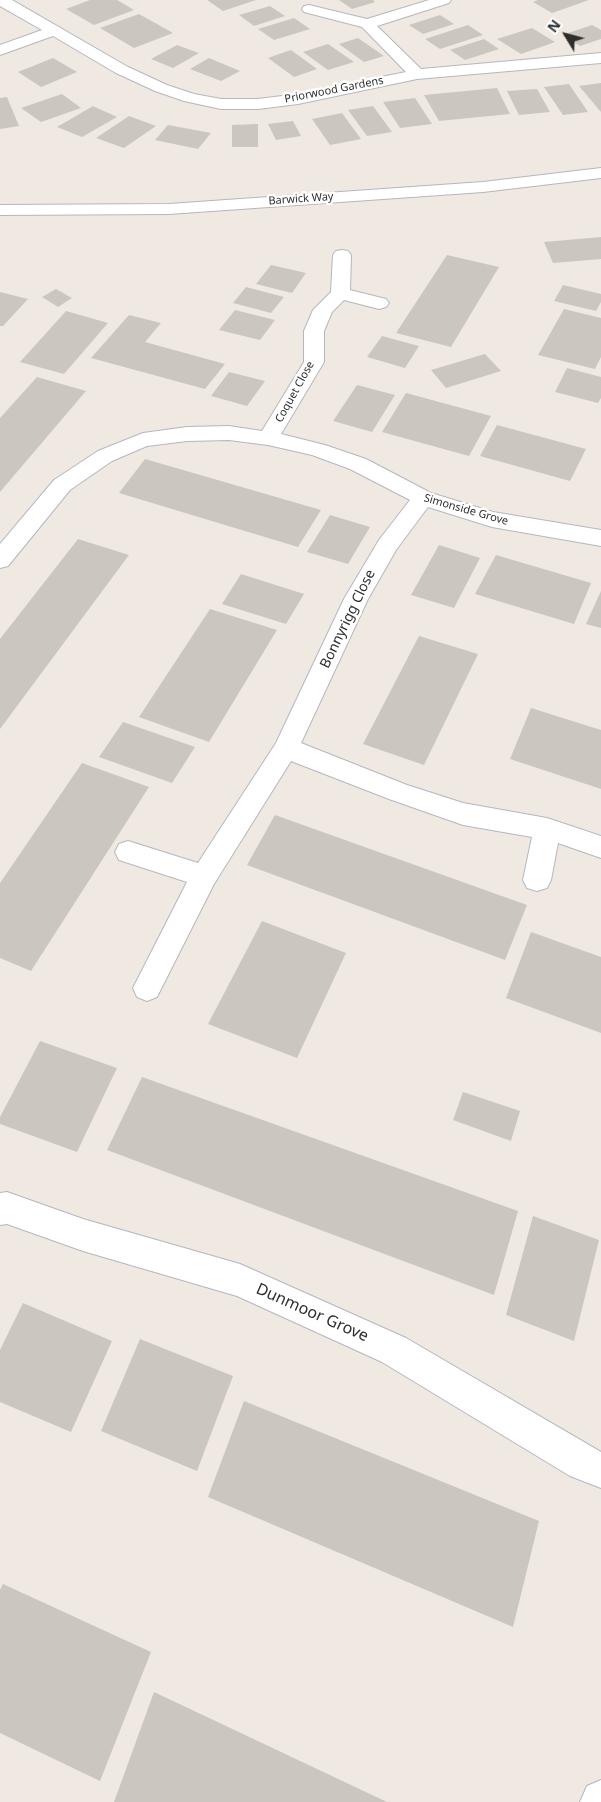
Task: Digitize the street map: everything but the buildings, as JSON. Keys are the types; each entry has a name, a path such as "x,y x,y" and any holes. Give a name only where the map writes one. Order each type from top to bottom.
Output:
{"street":[{"name":"Priorwood Gardens","path":"1,0 122,70 161,88 190,98 221,104 258,104 298,99 417,74 601,58"},
{"path":"367,24 444,0"},
{"path":"309,9 367,24 417,74"},
{"path":"0,50 53,31"},
{"name":"Barwick Way","path":"0,210 169,209 483,187 601,173"},
{"path":"342,255 340,293 379,303"},
{"name":"Coquet Close","path":"268,438 314,362 314,331 324,310 340,293"},
{"name":"Simonside Grove","path":"0,560 62,485 105,456 143,440 187,434 229,433 268,438 318,450 358,464 423,498 492,519 601,538"},
{"name":"Bonnyrigg Close","path":"147,988 204,876 286,748 356,599 386,544 423,498"},
{"path":"286,748 398,792 462,814 547,829 601,847"},
{"path":"537,880 547,829"},
{"path":"128,852 204,876"},
{"name":"Dunmoor Grove","path":"0,1209 7,1208 83,1235 240,1280 394,1350 583,1463 601,1470"}]}
